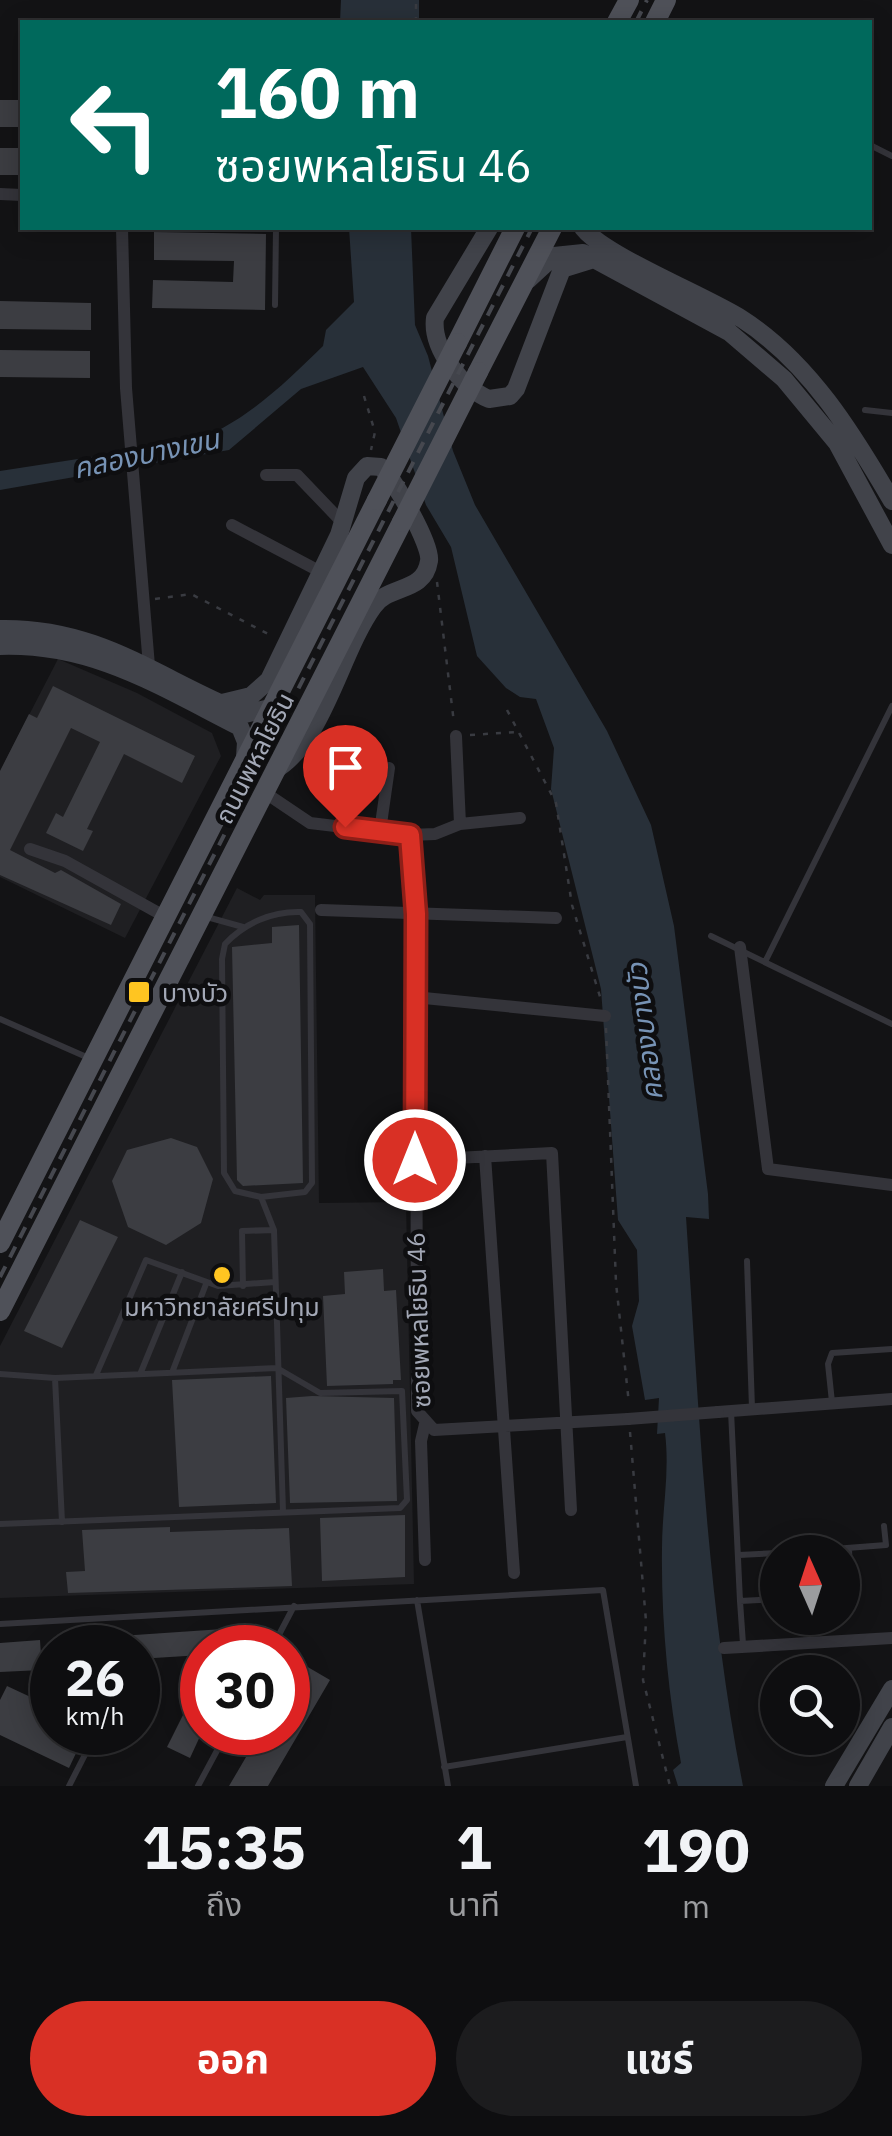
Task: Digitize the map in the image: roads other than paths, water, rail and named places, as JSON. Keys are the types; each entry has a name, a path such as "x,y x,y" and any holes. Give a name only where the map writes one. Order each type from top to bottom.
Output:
{"main road":[{"path":"488,230 435,318 433,330 440,351 480,395 500,398 516,389 556,278 584,259"},
{"name":"ถนนพหลโยธิน","path":"0,1243 514,230"},
{"name":"ถนนพหลโยธิน","path":"0,1311 551,230"},
{"path":"584,259 585,231"},
{"path":"585,231 636,271 730,332 784,379 837,444 892,545"},
{"path":"524,284 554,256 584,259 636,271 744,320 800,370 853,433 892,501"},
{"path":"222,703 262,689 343,523 356,478 367,466 386,471 427,546 429,564 416,585 376,602 302,745 276,770"},
{"path":"0,629 62,632 245,714 270,708"},
{"path":"0,646 66,648 125,662"},
{"path":"146,672 240,728 246,742 245,758"},
{"path":"834,1786 892,1688"},
{"path":"858,1786 892,1726"}],"street":[{"path":"122,230 130,432 146,672"},
{"path":"266,475 297,476 343,523"},
{"path":"232,525 321,572"},
{"path":"456,736 460,824"},
{"path":"380,832 389,768"},
{"path":"264,792 310,823 380,832 434,834 460,824 520,818"},
{"name":"ซอยพหลโยธิน 46","path":"410,835 416,914 417,1411 425,1424 434,1430 568,1426 892,1399"},
{"path":"30,849 65,861 164,916"},
{"path":"320,910 556,918"},
{"path":"740,948 768,1169 892,1185"},
{"path":"414,997 605,1016"},
{"path":"415,1160 547,1152 554,1158 571,1510"},
{"path":"485,1156 514,1573"},
{"path":"424,1560 420,1442 425,1424"},
{"path":"724,1648 892,1638"}],"lane":[{"path":"276,230 276,305"},
{"path":"865,410 892,413"},
{"path":"766,960 892,706"},
{"path":"301,912 310,924 312,1183 305,1192 261,1197 235,1191 224,1173 222,959 225,944 246,928 267,916 301,912"},
{"path":"202,915 246,928"},
{"path":"711,936 892,1024"},
{"path":"0,1020 92,1060"},
{"path":"261,1197 274,1230 283,1511"},
{"path":"243,1286 242,1232 274,1230"},
{"path":"96,1375 146,1260 206,1284 243,1286 275,1282"},
{"path":"747,1261 752,1410"},
{"path":"140,1372 182,1272"},
{"path":"173,1370 206,1284"},
{"path":"832,1403 828,1364 832,1353 892,1349"},
{"path":"0,1374 55,1378 278,1368 303,1387 320,1392 402,1390 407,1500 400,1508 0,1524"},
{"path":"55,1378 62,1522"},
{"path":"724,1412 744,1647"},
{"path":"860,1547 886,1545 884,1526"},
{"path":"738,1555 760,1554"},
{"path":"0,1624 603,1590 636,1786"},
{"path":"740,1601 760,1599"},
{"path":"417,1600 448,1786"},
{"path":"284,1625 294,1606"},
{"path":"444,1767 627,1737"},
{"path":"69,1786 85,1755"},
{"path":"198,1786 214,1755"}],"water":[{"path":"341,0 419,0 419,20 340,20"},
{"path":"349,230 411,230 415,325 428,356 453,451 475,505 607,731 651,825 674,926 708,1194 709,1219 686,1217 712,1574 743,1786 678,1786 673,1770 681,1763 669,1683 663,1602 665,1433 657,1434 659,1398 645,1400 632,1326 639,1301 637,1250 618,1220 601,989 551,789 554,748 536,699 520,697 506,688 477,656 451,547 426,505 396,418 363,367 301,389 229,450 0,490 0,471 188,442 226,426 261,403 323,346 326,330 354,302"}],"railway":[{"path":"637,20 647,0"},
{"path":"0,1277 531,230"}],"place":[{"name":"บางบัว","path":"139,992"},
{"name":"มหาวิทยาลัยศรีปทุม","path":"222,1275"}],"water label":[{"name":"คลองบางเขน","path":"146,453"},
{"name":"คลองบางบัว","path":"644,1032"}]}
